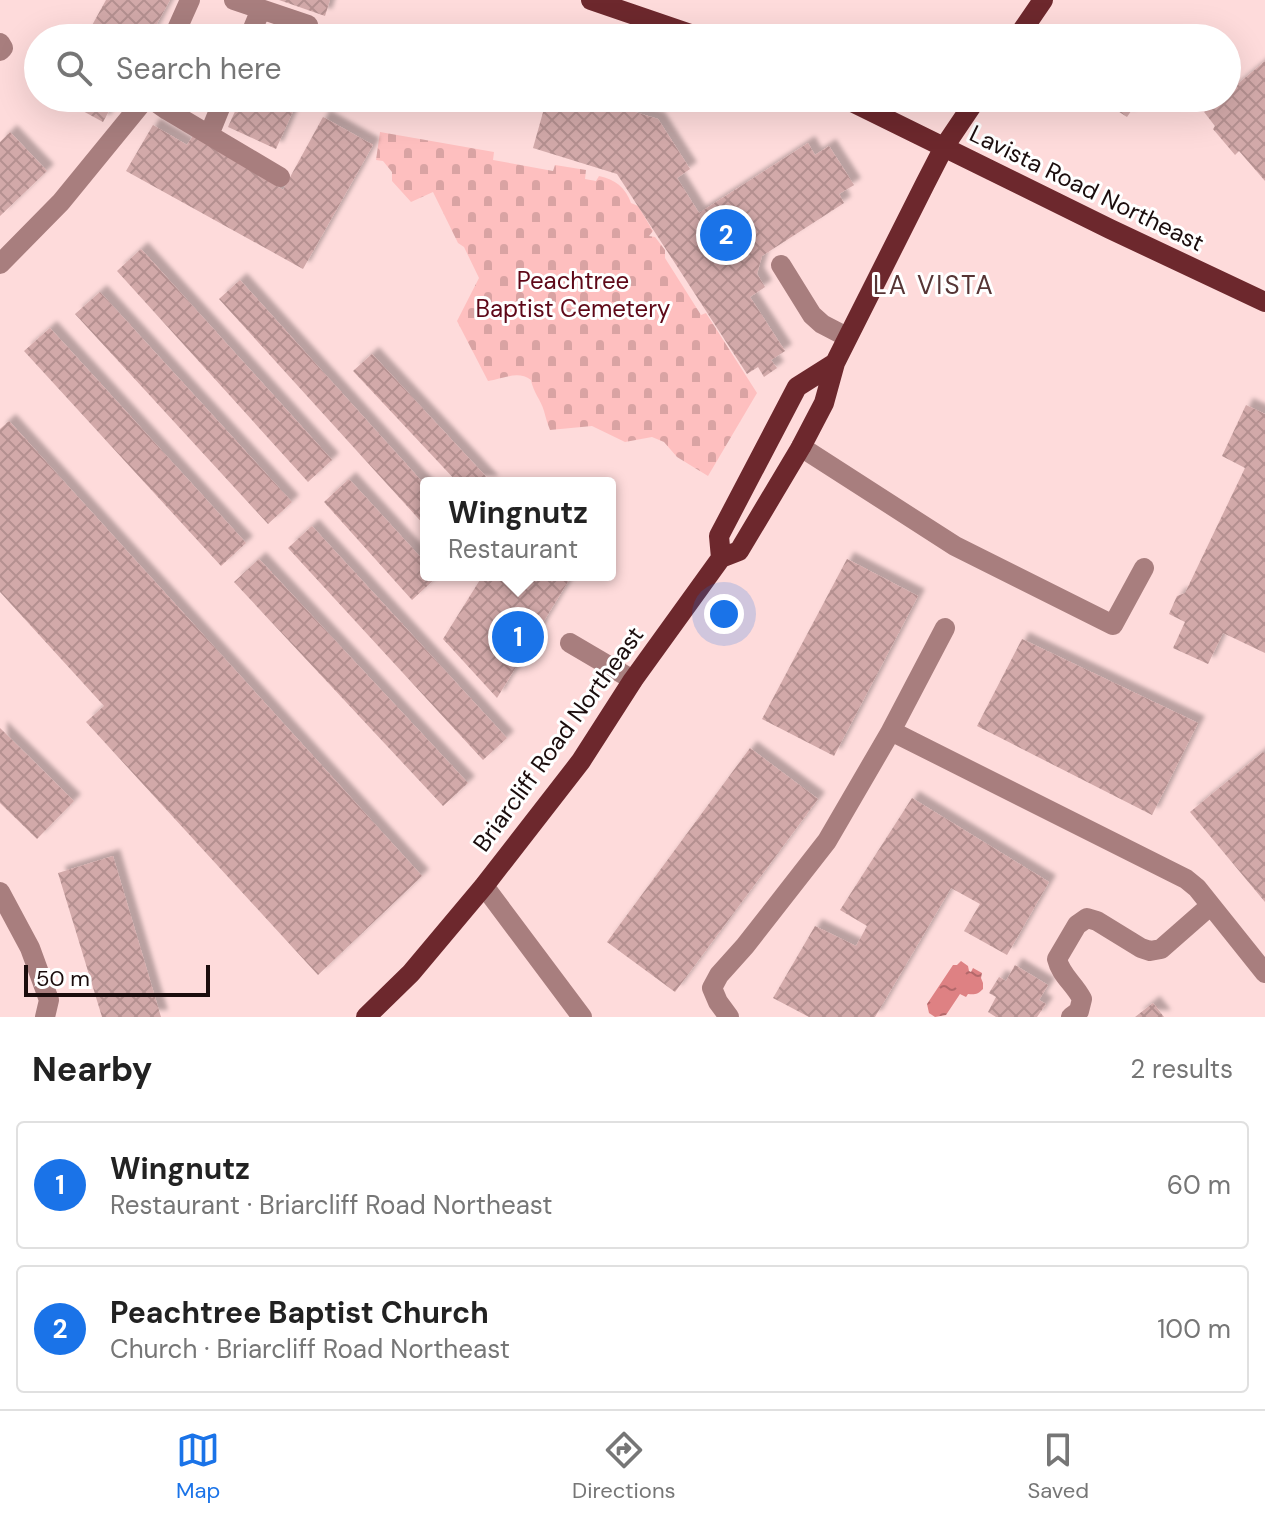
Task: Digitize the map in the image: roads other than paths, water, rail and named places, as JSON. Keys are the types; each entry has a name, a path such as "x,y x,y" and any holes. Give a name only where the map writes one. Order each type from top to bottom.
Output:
{"main road":[{"path":"591,0 661,24"},
{"path":"1025,24 1038,1"},
{"name":"Lavista Road Northeast","path":"873,112 1265,302"},
{"name":"Briarcliff Road Northeast","path":"366,1017 411,973 484,886 581,761 633,680 721,558 739,551 824,403 835,363 847,337 944,147 968,112"},
{"name":"Briarcliff Road Northeast","path":"721,558 719,536 797,387 835,363"}],"street":[{"path":"179,24 190,0"},
{"path":"234,0 305,24"},
{"path":"255,24 261,9"},
{"path":"0,43 3,48 0,51"},
{"path":"0,264 61,202 136,112"},
{"path":"170,112 280,177"},
{"path":"209,135 218,112"},
{"path":"781,265 812,315 847,337"},
{"path":"801,447 955,546 1113,625 1144,568"},
{"path":"729,1017 712,988 719,975 827,841 891,731 945,628"},
{"path":"570,643 633,680"},
{"path":"891,731 1186,879 1197,888 1265,973"},
{"path":"484,886 582,1017"},
{"path":"2,898 30,948 49,1000 45,1017"},
{"path":"1071,1017 1079,1011 1082,999 1076,986 1060,971 1057,959 1077,925 1087,918 1097,921 1150,951 1161,949 1210,906"}],"water":[{"path":"961,961 969,971 973,968 982,973 983,989 966,997 960,994 946,1015 935,1017 929,1013 927,1004 953,965"}],"place":[{"name":"Peachtree Baptist Church","path":"726,235"},
{"name":"Wingnutz","path":"518,637"}],"district":[{"name":"LA VISTA","path":"934,285"}],"park label":[{"name":"Peachtree Baptist Cemetery","path":"573,294"}]}
